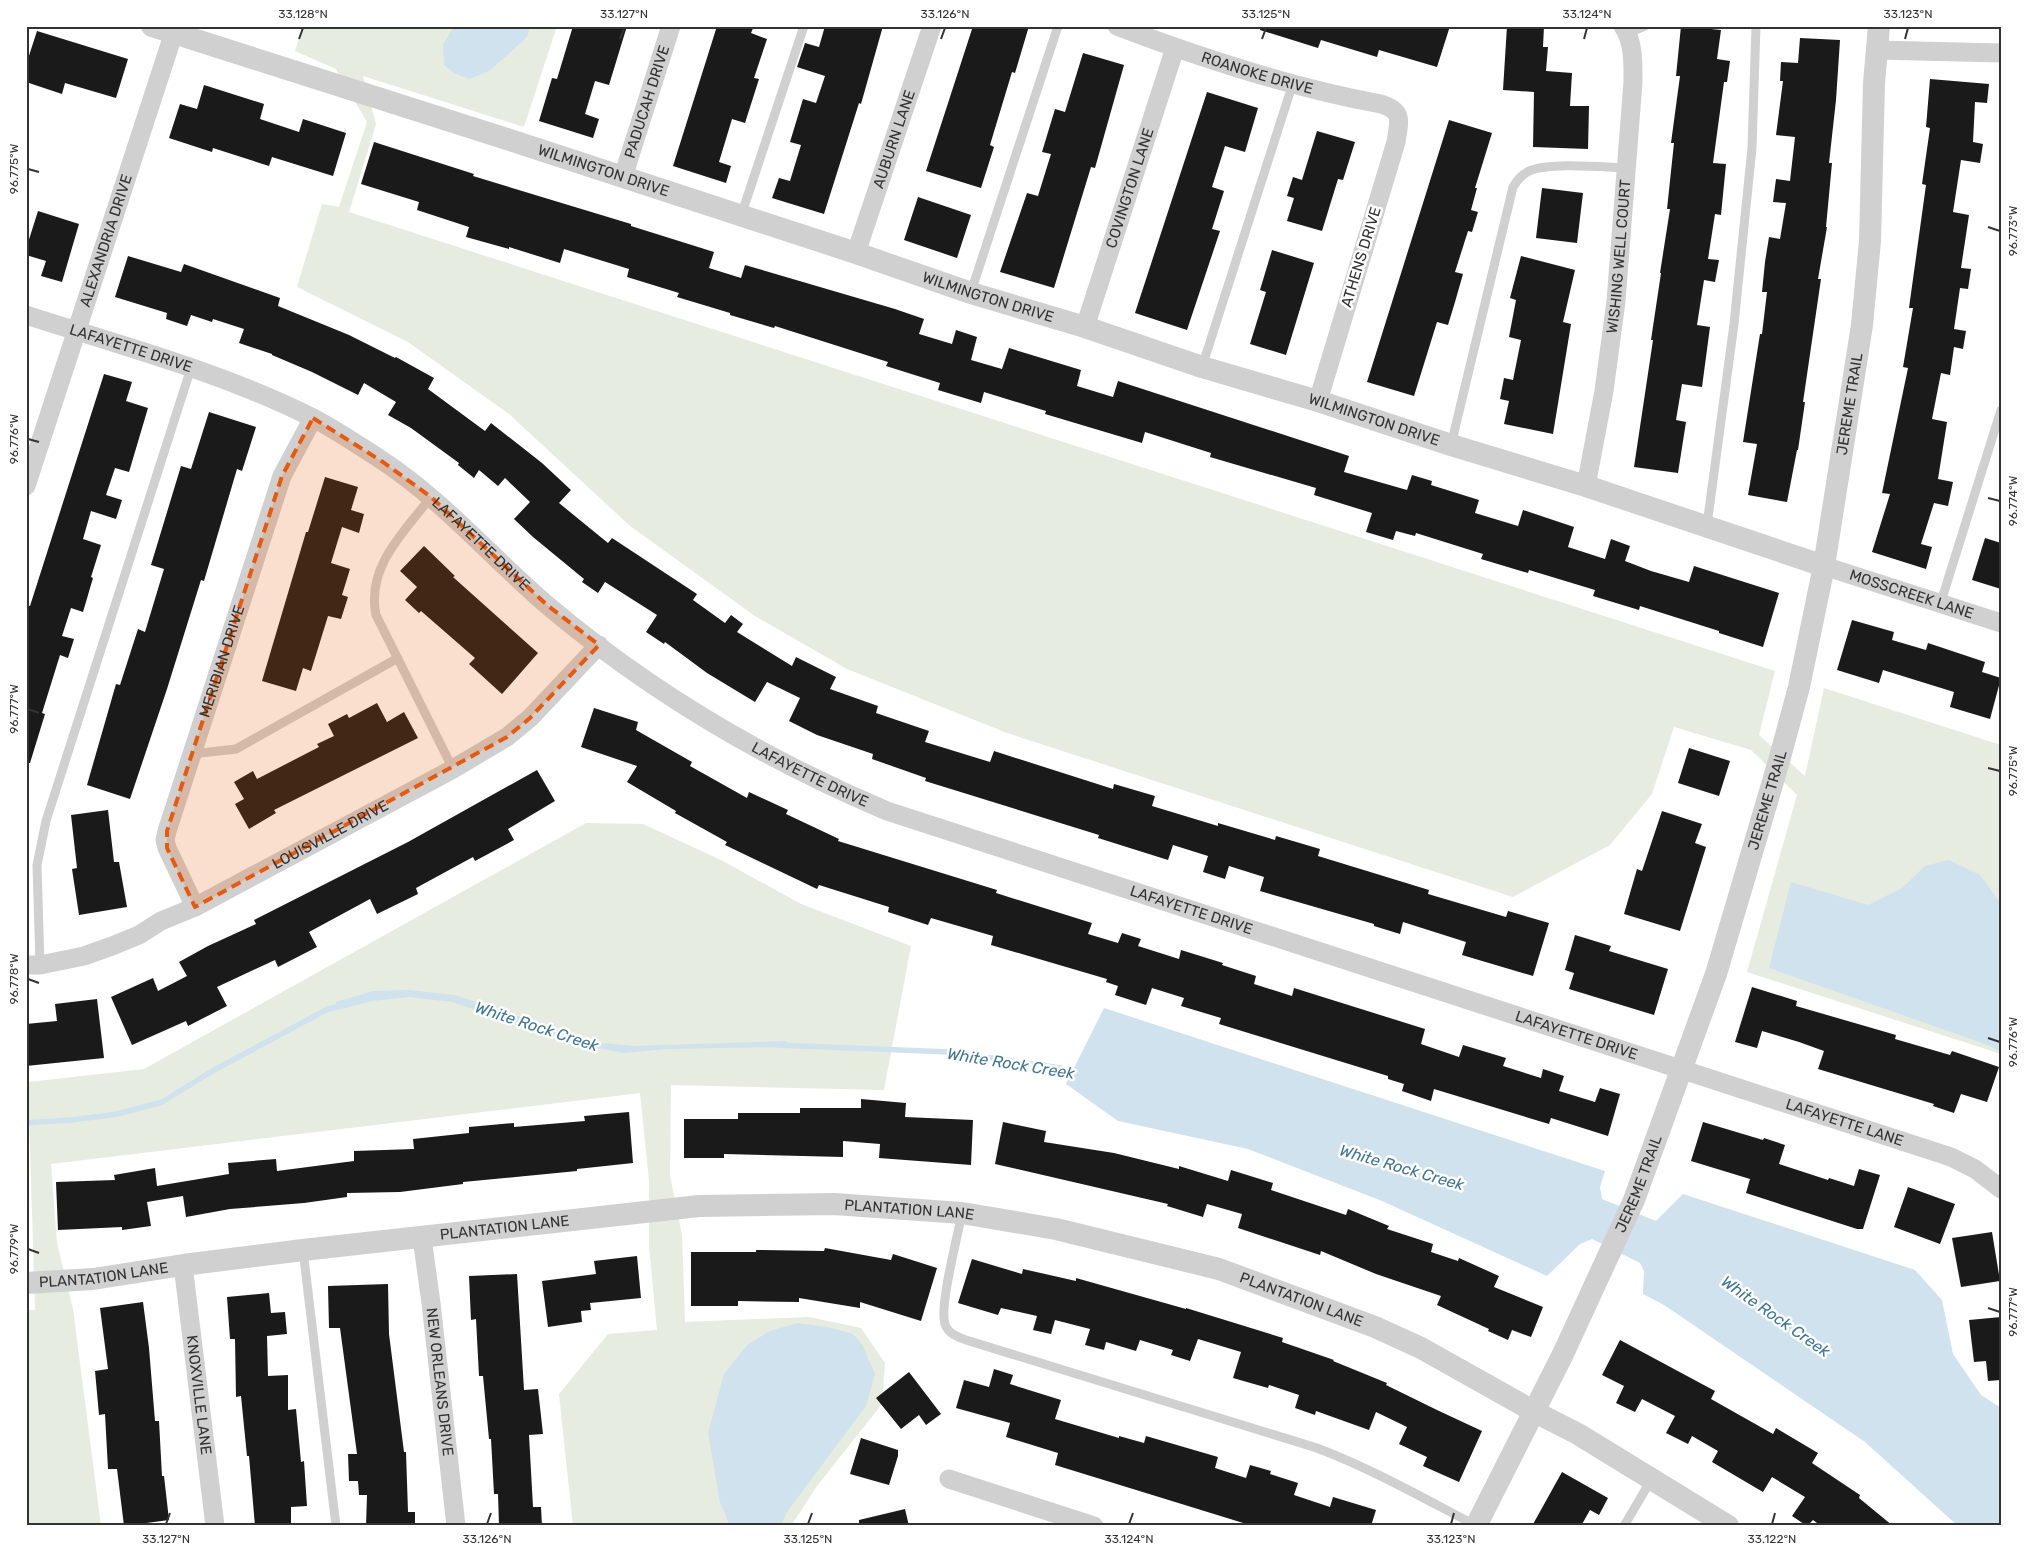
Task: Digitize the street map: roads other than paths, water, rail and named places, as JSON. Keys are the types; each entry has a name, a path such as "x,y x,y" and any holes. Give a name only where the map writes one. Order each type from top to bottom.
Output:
{"street":[{"name":"WILMINGTON DRIVE","path":"152,26 175,30 856,252 971,293 1085,327 1202,367 1318,401 1451,445 1586,486 1824,566"},
{"name":"PADUCAH DRIVE","path":"623,177 670,26"},
{"name":"AUBURN LANE","path":"856,252 932,26"},
{"name":"ROANOKE DRIVE","path":"1117,26 1175,48 1293,83 1381,104 1397,112"},
{"name":"JEREME TRAIL","path":"1476,1526 1535,1412 1634,1200 1716,974 1779,761 1798,687 1824,566 1862,325 1870,241 1874,83 1879,26"},
{"name":"WISHING WELL COURT","path":"1586,486 1604,391 1616,301 1633,82 1632,29"},
{"name":"ALEXANDRIA DRIVE","path":"26,486 175,30"},
{"name":"COVINGTON LANE","path":"1085,327 1175,48"},
{"path":"1876,50 2001,53"},
{"name":"ATHENS DRIVE","path":"1318,401 1396,142 1399,118 1397,112"},
{"name":"LAFAYETTE DRIVE","path":"26,315 191,368 255,392 313,418 384,462 431,497 547,605 670,696 744,742 822,783 887,811 1682,1070"},
{"name":"MERIDIAN DRIVE","path":"195,907 165,840 282,476 313,418"},
{"name":"MOSSCREEK LANE","path":"1824,566 1940,605 2001,623"},
{"name":"LOUISVILLE DRIVE","path":"33,965 84,956 139,935 161,921 195,907 453,768 507,737 530,718 599,645"},
{"name":"LAFAYETTE LANE","path":"1682,1070 1952,1157 1975,1169 2001,1189"},
{"name":"PLANTATION LANE","path":"26,1283 93,1280 183,1265 303,1250 699,1206 834,1204 962,1213 1056,1229 1219,1269 1375,1326 1420,1348 1578,1434 1728,1526"},
{"name":"NEW ORLEANS DRIVE","path":"422,1238 456,1526"},
{"name":"KNOXVILLE LANE","path":"183,1265 215,1526"},
{"path":"949,1479 1094,1526"}],"lane":[{"path":"741,216 804,26"},
{"path":"971,293 1058,26"},
{"path":"1706,526 1737,295 1752,148 1756,26"},
{"path":"1202,367 1293,83"},
{"path":"1451,445 1513,187 1520,176 1530,170 1550,167 1626,168"},
{"path":"33,965 37,865 46,821 191,368"},
{"path":"1940,605 2001,410"},
{"path":"431,497 384,559 375,582 374,606 376,615 453,768"},
{"path":"192,754 236,749 398,658"},
{"path":"962,1213 944,1306 945,1324 951,1333 976,1343 1317,1448 1352,1461 1476,1526"},
{"path":"303,1250 336,1526"},
{"path":"1624,1526 1652,1478"}],"water":[{"path":"454,26 530,26 527,37 489,71 469,79 454,73 444,65 443,45"},
{"path":"1949,860 1980,875 2001,904 2001,1052 1985,1044 1769,968 1791,882 1868,905 1902,888 1925,866"},
{"path":"408,990 455,995 596,1042 633,1046 786,1041 786,1047 667,1049 624,1053 580,1045 452,1002 409,997 372,1001 338,1010 336,1002 373,991"},
{"path":"1104,1008 1605,1171 1600,1187 1602,1199 1656,1221 1683,1194 1915,1270 1942,1300 1953,1354 1981,1395 2001,1408 2001,1526 1958,1526 1865,1442 1664,1305 1643,1294 1644,1271 1640,1263 1592,1239 1580,1244 1547,1276 1382,1201 1248,1149 1118,1121 1066,1084"},
{"path":"798,1323 831,1328 853,1334 863,1346 875,1374 866,1406 787,1512 781,1526 730,1526 720,1502 708,1433 724,1374 747,1345 770,1331"}],"waterway":[{"name":"White Rock Creek","path":"26,1123 118,1114 162,1102 214,1070 328,1009 345,1005"},
{"name":"White Rock Creek","path":"778,1045 949,1052 1061,1068 1079,1074"}]}
